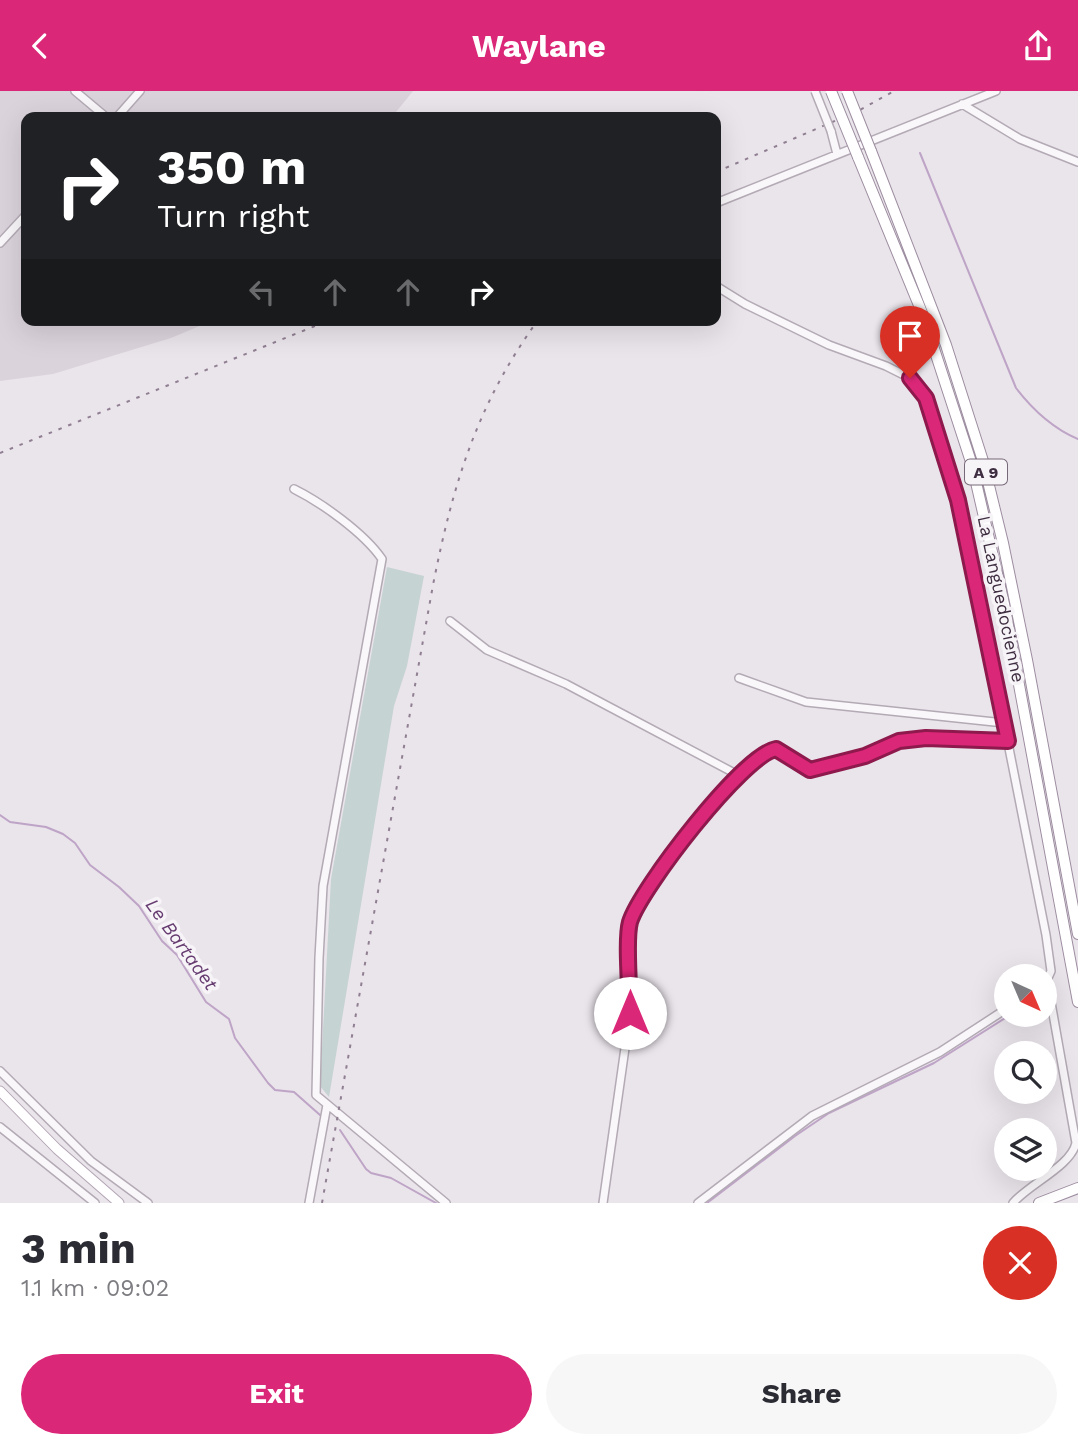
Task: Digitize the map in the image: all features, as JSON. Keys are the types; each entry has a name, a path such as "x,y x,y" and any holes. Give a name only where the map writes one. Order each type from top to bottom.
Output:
{"highway":[{"name":"La Languedocienne","path":"831,91 923,316 972,465 1004,604 1078,1002"},
{"name":"La Languedocienne","path":"847,91 942,334 983,461 1027,660 1078,934"},
{"path":"1039,1203 1077,1190"},
{"path":"1048,1203 1077,1190"}],"main road":[{"path":"0,1091 57,1149 119,1203"}],"street":[{"path":"75,91 100,112"},
{"path":"121,112 140,91"},
{"path":"815,91 837,154"},
{"path":"721,201 996,91"},
{"path":"962,104 1020,139 1078,162"},
{"path":"0,243 21,220"},
{"path":"721,289 745,304 829,345 910,378 926,398 966,531 1050,964"},
{"path":"294,489 361,537 382,559 323,886 316,1095 446,1203"},
{"path":"450,621 487,650 566,684 738,775"},
{"path":"739,678 806,702 1004,723"},
{"path":"603,1203 630,1013 629,926 637,904 704,813 738,775 767,751 776,749 810,770 865,756 899,741 926,738 1008,741"},
{"path":"698,1203 812,1116 940,1052 994,1017"},
{"path":"1013,1203 1069,1158 1075,1148 1054,1027"},
{"path":"0,1071 91,1161 148,1203"},
{"path":"309,1203 327,1105"},
{"path":"0,1126 95,1203"}],"shaded area":[{"path":"0,91 413,91 396,112 21,112 21,326 200,326 171,338 53,374 0,381"},
{"path":"387,567 424,576 407,666 394,706 329,1097 320,1086 331,879"}],"waterway":[{"path":"920,153 1016,388 1044,418 1078,439"},
{"name":"Le Bartadet","path":"0,815 10,822 46,827 75,843 90,865 139,906 162,941 177,955 206,1002 229,1019 235,1038 268,1083 275,1090 294,1092 320,1115"},
{"path":"707,1203 829,1113 934,1063 994,1025"},
{"name":"Le Bartadet","path":"340,1130 371,1173 391,1178 436,1203"}],"railway":[{"path":"721,170 858,111 894,91"},
{"path":"0,453 315,326"},
{"path":"322,1203 433,585 449,513 483,414 517,351 534,326"}],"route":[{"path":"630,1013 629,926 637,904 704,813 738,775 767,751 776,749 810,770 865,756 899,741 926,738 1008,741 958,500 926,398 910,378"}]}
